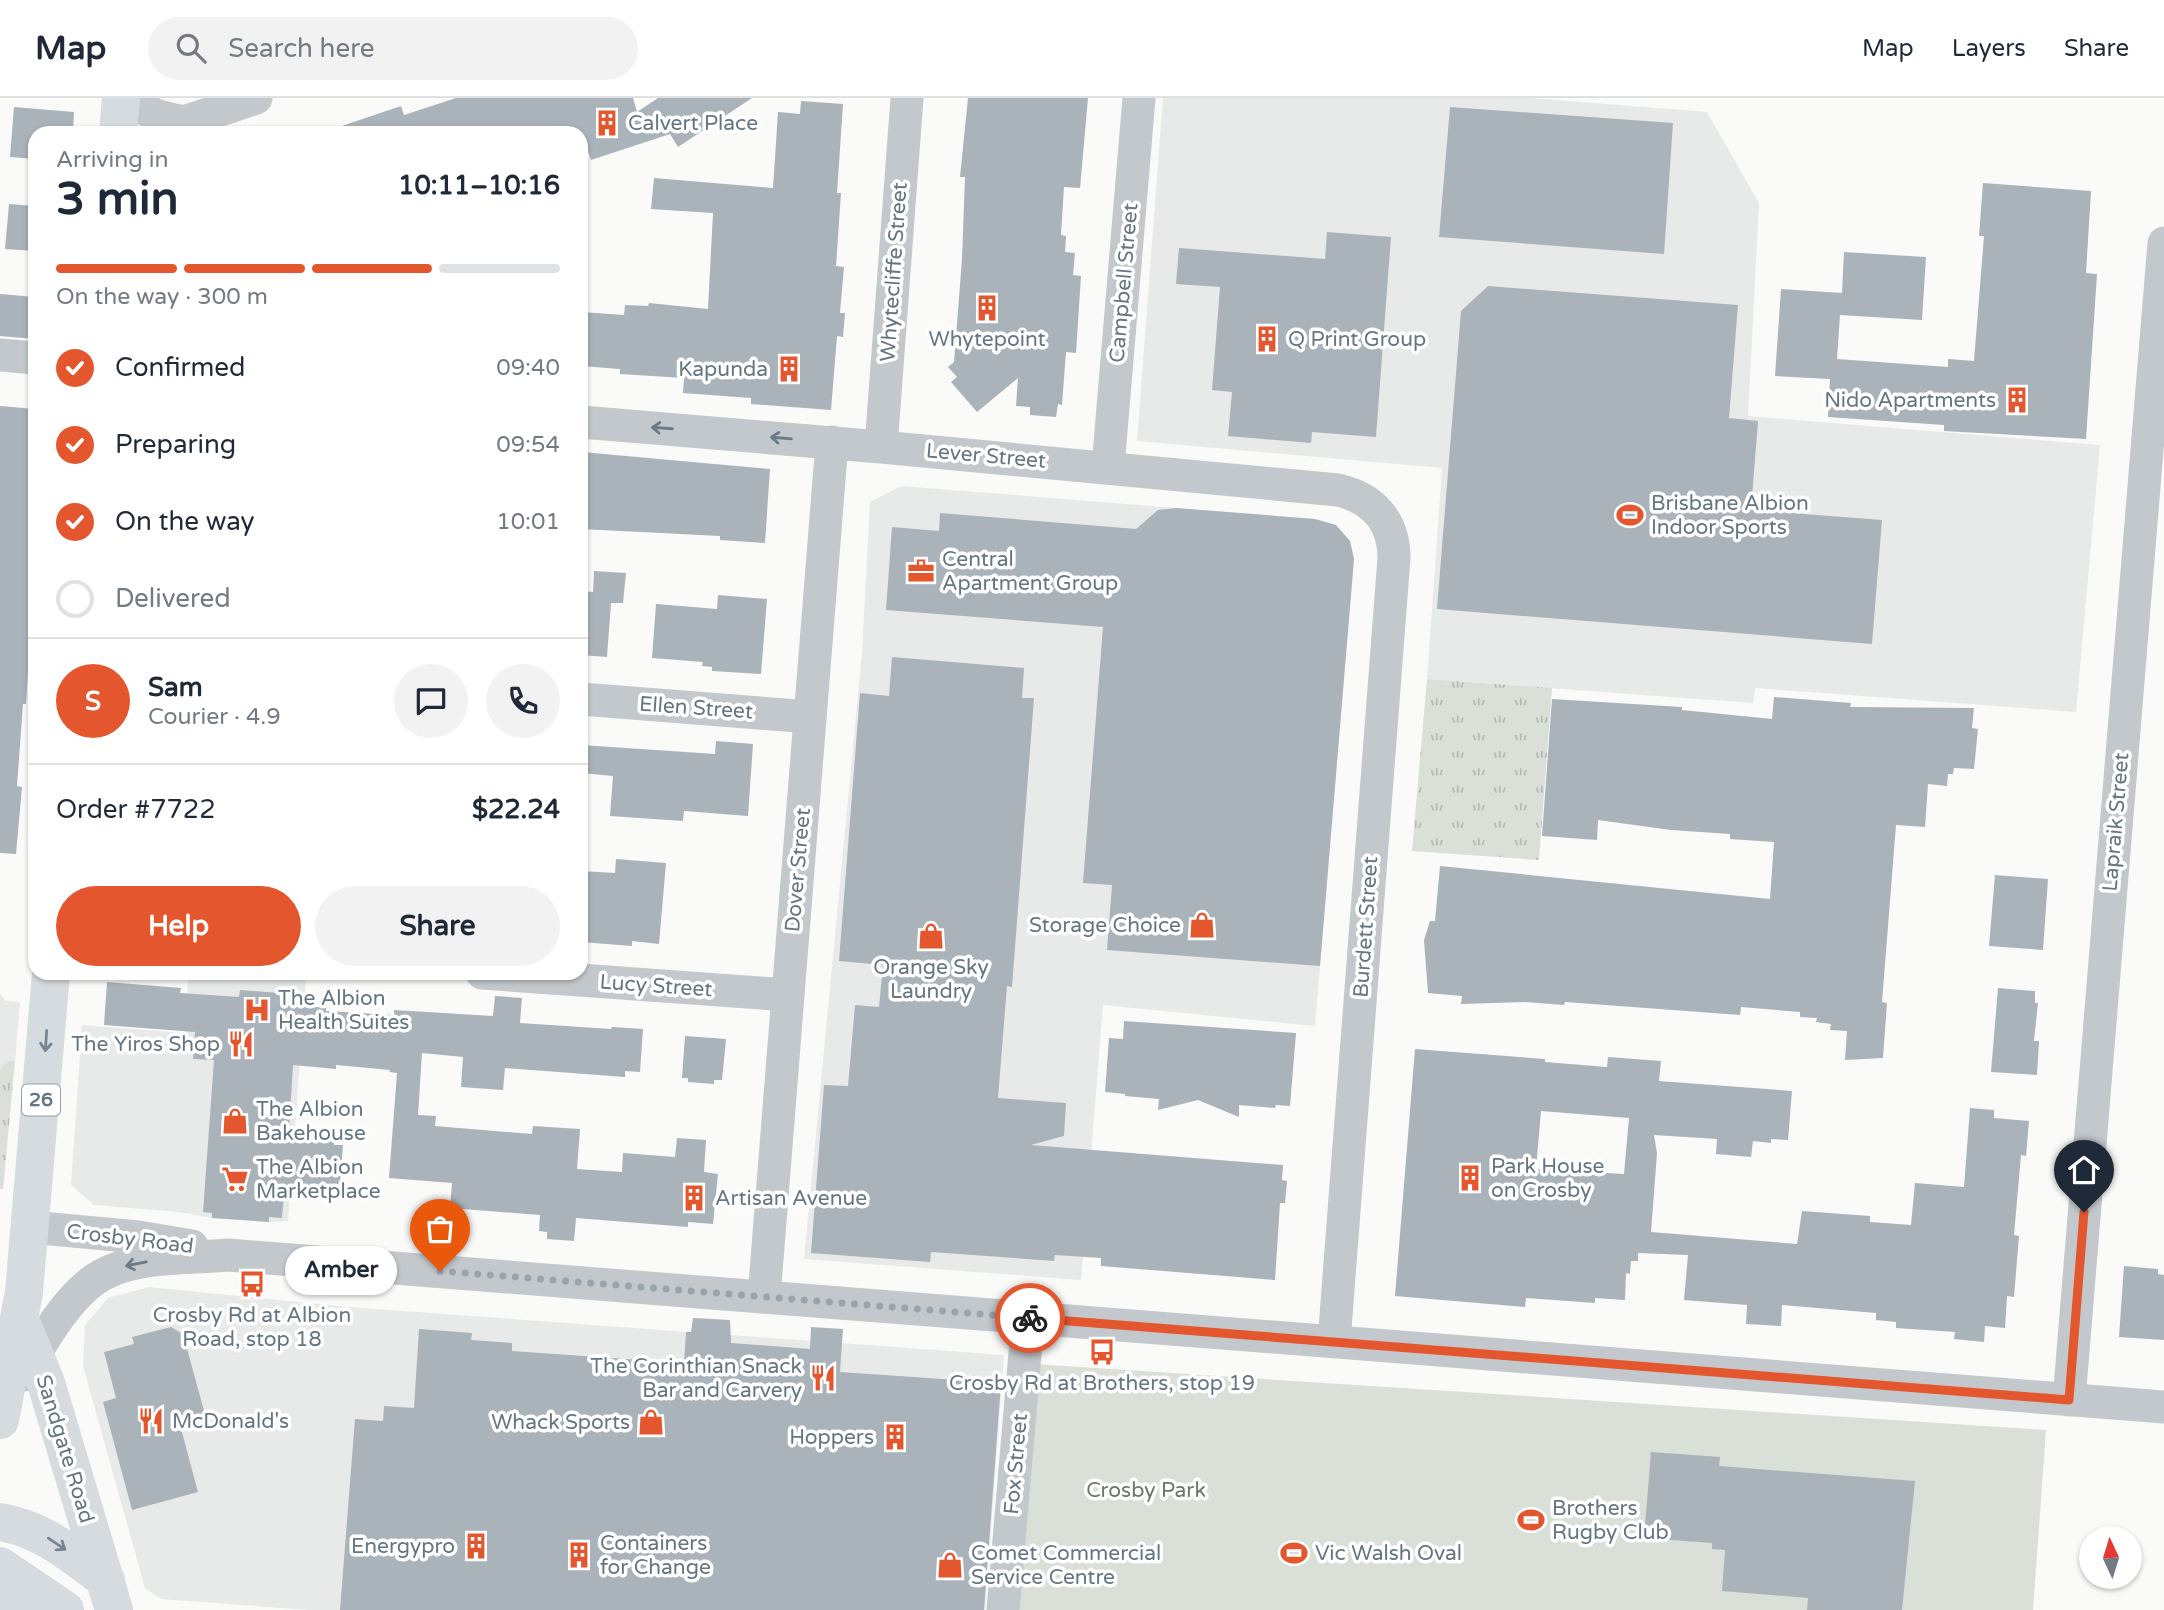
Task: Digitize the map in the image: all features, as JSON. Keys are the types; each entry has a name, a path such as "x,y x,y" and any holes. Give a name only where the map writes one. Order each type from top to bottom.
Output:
{"main road":[{"path":"119,126 121,98"},
{"name":"26","path":"20,1319 15,1226 50,980"},
{"path":"0,1252 15,1226"},
{"name":"Sandgate Road","path":"0,1279 36,1354 110,1595"},
{"name":"Sandgate Road","path":"0,1419 20,1319"},
{"name":"Sandgate Road","path":"0,1522 20,1525 48,1538 110,1595"},
{"path":"0,1566 63,1610"},
{"path":"0,1605 29,1603 63,1610"}],"street":[{"path":"133,98 152,115 174,126"},
{"path":"179,126 256,98"},
{"name":"Whytecliffe Street","path":"881,447 907,98"},
{"name":"Campbell Street","path":"1108,467 1139,98"},
{"name":"Lapraik Street","path":"2069,1400 2164,243"},
{"path":"0,355 28,357"},
{"name":"Lever Street","path":"588,423 832,442 1338,490 1363,499 1382,515"},
{"name":"Dover Street","path":"764,1297 832,442"},
{"name":"Burdett Street","path":"1334,1342 1394,558 1390,529 1382,515"},
{"name":"Ellen Street","path":"588,700 810,717"},
{"name":"Lucy Street","path":"579,980 788,995"},
{"name":"Crosby Road","path":"15,1226 166,1241 228,1255 2164,1407"},
{"name":"Crosby Road","path":"0,1419 36,1354 78,1293 104,1274 136,1264 228,1255"},
{"name":"Fox Street","path":"1003,1610 1028,1318"}],"shaded area":[{"path":"1163,98 1531,98 1707,112 1759,203 1748,416 2100,445 2076,712 1755,688 1753,703 1427,679 1442,468 1137,441"},
{"name":"Storage Choice","path":"901,486 1315,519 1336,525 1350,541 1354,559 1315,1026 1103,1005 1081,1280 804,1259 862,653 870,502"},
{"path":"188,980 306,980 288,1221 212,1218 179,1212 94,1205 71,1185 82,1025 183,1033"},
{"path":"0,994 6,1001 20,1002 15,1061 8,1061 0,1068"},
{"path":"149,1287 348,1307 1004,1355 985,1610 309,1610 161,1599 145,1588 83,1366 85,1325 108,1298"}],"green space":[{"path":"1427,679 1552,688 1539,860 1412,851"},
{"path":"8,1061 15,1061 3,1189 0,1189 0,1068"},
{"name":"Brothers Rugby Club","path":"1034,1364 2046,1430 2033,1610 1018,1610"}],"building":[{"path":"456,98 633,98 637,112 658,98 752,98 678,147 670,134 591,160 588,151 588,126 342,126 401,106 404,115"},
{"path":"968,98 1088,98 1080,188 1064,187 1061,235 1066,236 1065,252 1075,253 1073,275 1081,276 1076,353 1066,352 1062,405 1058,404 1056,417 1030,415 1030,407 1016,406 1018,378 977,412 951,382 957,377 948,367 954,362 962,259 965,177 960,177"},
{"path":"801,101 843,104 837,193 841,193 836,266 844,267 840,313 845,313 843,337 837,336 831,410 751,404 751,398 683,393 684,378 620,374 620,369 588,367 588,312 624,315 625,305 648,306 649,303 708,309 713,213 651,209 654,178 773,188 778,112 800,114"},
{"path":"14,107 74,112 73,126 28,126 28,158 10,157"},
{"path":"1450,107 1673,123 1664,254 1439,237"},
{"path":"1983,183 2091,191 2086,273 2097,274 2086,439 1944,431 1944,425 1828,417 1830,379 1775,376 1781,289 1842,293 1844,252 1926,257 1922,320 1840,315 1837,359 1948,367 1948,359 1974,361 1984,236 1979,236"},
{"path":"9,204 28,205 28,251 5,249"},
{"name":"Q Print Group","path":"1327,232 1391,237 1376,437 1312,432 1311,443 1228,436 1232,392 1212,390 1220,287 1176,284 1179,248 1325,259"},
{"name":"Brisbane Albion Indoor Sports","path":"1488,286 1738,305 1729,418 1758,421 1751,510 1882,520 1872,644 1437,609 1461,311"},
{"path":"0,294 28,296 28,338 0,336"},
{"path":"0,406 28,408 28,671 17,786 22,787 16,854 0,853"},
{"path":"588,453 770,469 765,543 720,540 720,536 588,529"},
{"path":"1176,508 1315,519 1336,525 1350,541 1354,559 1320,966 1107,950 1112,885 1083,883 1103,627 886,610 892,527 939,531 940,513 1136,529 1158,510"},
{"path":"594,571 626,573 623,603 611,603 607,657 588,656 588,592 593,592"},
{"path":"718,595 767,599 761,674 712,671 712,667 702,666 703,662 652,658 656,604 717,609"},
{"path":"892,657 1024,668 1022,698 1034,698 1012,987 1007,986 998,1098 1066,1103 1064,1136 1031,1145 1283,1165 1282,1180 1287,1181 1285,1203 1280,1203 1275,1280 1101,1266 1101,1258 1055,1255 1054,1261 931,1252 930,1262 811,1253 824,1085 848,1086 855,1005 879,1007 883,965 839,961 860,693 889,696"},
{"path":"1774,697 1851,703 1850,707 1974,708 1972,728 1978,729 1974,769 1954,768 1953,774 1948,774 1947,786 1928,784 1925,827 1896,825 1882,1002 1887,1003 1883,1058 1845,1060 1847,1031 1830,1030 1831,1024 1816,1022 1817,1018 1800,1017 1800,1012 1741,1007 1740,1015 1565,1002 1564,1005 1525,1002 1461,1004 1462,996 1428,993 1424,940 1430,921 1435,921 1440,866 1770,899 1774,842 1730,839 1730,834 1671,830 1598,820 1597,840 1542,836 1552,699 1682,707 1682,710 1772,719"},
{"path":"716,741 753,744 748,816 684,811 683,821 610,816 613,776 588,774 588,745 715,754"},
{"path":"616,859 666,863 659,944 632,941 632,946 588,943 588,871 615,873"},
{"path":"1995,875 2048,879 2043,950 1989,946"},
{"path":"107,982 181,988 180,993 239,997 240,990 291,994 291,1002 326,1008 326,1011 394,1015 394,1010 493,1016 495,996 522,998 520,1023 643,1029 640,1072 625,1071 625,1077 505,1068 503,1090 461,1087 463,1057 422,1053 418,1115 436,1116 435,1126 532,1134 533,1126 580,1129 577,1169 622,1172 623,1153 675,1157 677,1138 706,1140 704,1172 718,1174 713,1224 688,1222 688,1227 576,1218 574,1241 547,1239 547,1232 539,1231 540,1215 450,1208 452,1183 389,1178 397,1073 336,1065 336,1069 293,1065 289,1129 316,1131 315,1138 335,1140 334,1145 343,1145 339,1197 284,1193 282,1218 269,1217 269,1222 212,1218 212,1213 203,1212 214,1060 193,1059 195,1032 104,1025"},
{"path":"1998,988 2035,991 2035,1003 2038,1003 2034,1041 2039,1041 2037,1075 1991,1072"},
{"path":"1124,1021 1296,1033 1290,1106 1276,1105 1275,1108 1239,1105 1239,1117 1198,1100 1158,1110 1159,1099 1105,1092 1109,1038 1123,1039"},
{"path":"685,1036 726,1039 722,1080 714,1080 714,1084 688,1082 688,1078 682,1078"},
{"path":"1415,1049 1545,1059 1545,1062 1607,1067 1608,1057 1661,1061 1659,1081 1792,1091 1788,1140 1771,1139 1771,1143 1753,1141 1751,1157 1716,1154 1717,1139 1654,1135 1657,1153 1651,1232 1797,1244 1802,1211 1870,1216 1870,1222 1911,1225 1915,1183 1964,1187 1970,1108 1994,1110 1994,1118 2029,1121 2026,1156 2021,1155 2014,1235 2019,1236 2014,1297 2007,1296 2005,1328 1985,1326 1984,1342 1954,1339 1955,1332 1896,1328 1896,1322 1876,1320 1876,1313 1782,1305 1781,1326 1746,1324 1747,1305 1684,1300 1688,1255 1638,1253 1638,1261 1631,1261 1630,1274 1626,1273 1625,1300 1595,1298 1595,1303 1526,1298 1525,1307 1395,1296","holes":["1541,1111 1629,1118 1624,1174 1536,1169"]},
{"path":"2124,1266 2158,1269 2158,1274 2164,1275 2164,1340 2119,1337"},
{"path":"693,1318 730,1320 731,1343 810,1349 811,1327 843,1329 840,1372 1001,1383 984,1610 340,1610 355,1419 383,1421 384,1406 414,1408 419,1329 472,1333 471,1340 512,1343 512,1351 684,1363 686,1332 691,1332"},
{"name":"McDonald's","path":"171,1327 183,1334 206,1418 180,1425 198,1492 132,1510 103,1402 116,1398 104,1352 134,1344 132,1337"},
{"path":"1651,1452 1720,1457 1719,1466 1915,1481 1902,1610 1807,1610 1808,1598 1722,1591 1725,1550 1712,1549 1712,1543 1644,1538"}],"way so far":[{"path":"440,1271 1030,1318"}],"place":[{"name":"Calvert Place","path":"607,123"},
{"name":"Whytepoint","path":"987,308"},
{"name":"Q Print Group","path":"1267,339"},
{"name":"Kapunda","path":"789,369"},
{"name":"Nido Apartments","path":"2017,400"},
{"name":"Brisbane Albion Indoor Sports","path":"1630,515"},
{"name":"Central Apartment Group","path":"921,571"},
{"name":"Storage Choice","path":"1202,925"},
{"name":"Orange Sky Laundry","path":"931,936"},
{"name":"The Albion Health Suites","path":"257,1010"},
{"name":"The Yiros Shop","path":"241,1044"},
{"name":"The Albion Bakehouse","path":"235,1121"},
{"name":"Park House on Crosby","path":"1470,1178"},
{"name":"The Albion Marketplace","path":"235,1179"},
{"name":"Artisan Avenue","path":"694,1198"},
{"name":"Amber","path":"440,1271"},
{"name":"Crosby Rd at Albion Road, stop 18","path":"252,1284"},
{"name":"Crosby Rd at Brothers, stop 19","path":"1102,1352"},
{"name":"The Corinthian Snack Bar and Carvery","path":"823,1378"},
{"name":"McDonald's","path":"151,1421"},
{"name":"Whack Sports","path":"651,1422"},
{"name":"Hoppers","path":"895,1437"},
{"name":"Brothers Rugby Club","path":"1531,1520"},
{"name":"Energypro","path":"476,1546"},
{"name":"Vic Walsh Oval","path":"1294,1553"},
{"name":"Containers for Change","path":"579,1555"},
{"name":"Comet Commercial Service Centre","path":"950,1565"}],"route":[{"path":"1030,1318 2069,1400 2084,1212"}],"park label":[{"name":"Crosby Park","path":"1146,1490"}]}
